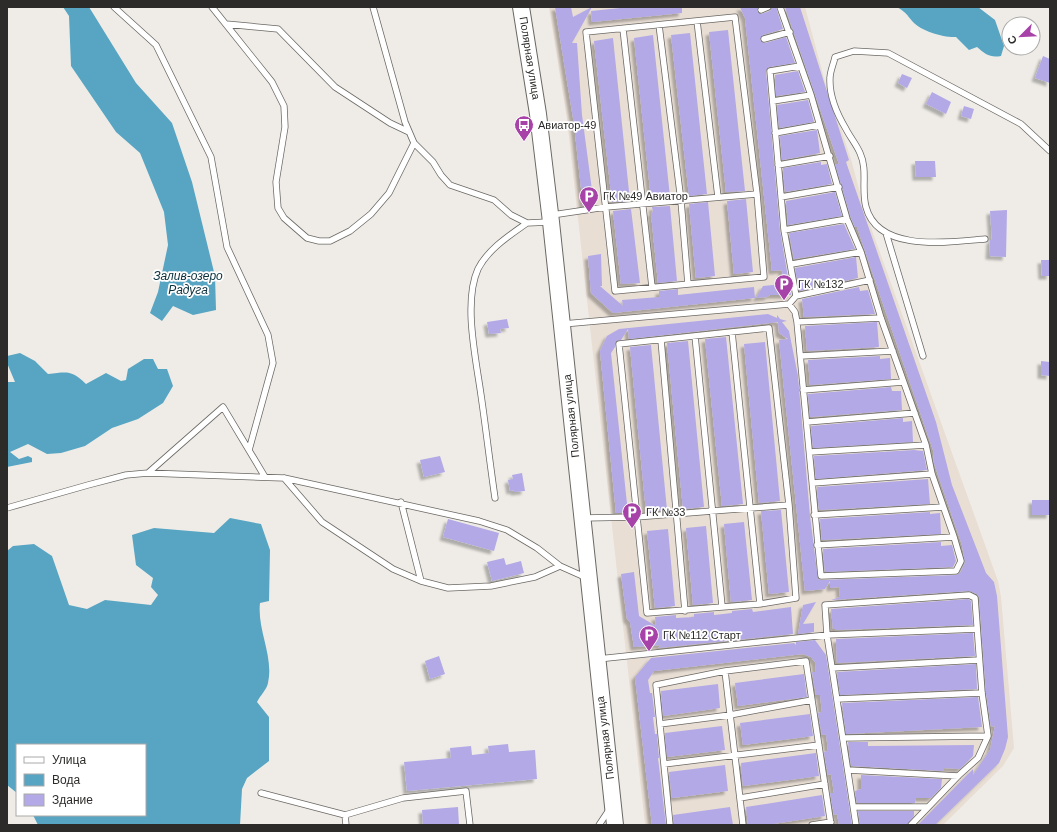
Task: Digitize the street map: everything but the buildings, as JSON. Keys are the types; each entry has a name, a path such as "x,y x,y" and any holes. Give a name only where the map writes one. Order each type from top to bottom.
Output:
{"main road":[{"name":"Полярная улица","path":"521,7 538,114 551,219 596,659 615,825"}],"lane":[{"path":"114,7 156,45 211,157 227,247 268,335 273,363 249,450"},
{"path":"212,7 272,82 284,106 285,127 276,182 278,208 284,218 307,238 319,241 330,241 350,231 371,214 389,193 414,143"},
{"path":"373,7 405,122 414,143 433,162 441,175 450,185 494,200 511,215 527,223"},
{"path":"761,10 768,7"},
{"path":"780,7 811,95 848,219 861,252 881,318 926,445 932,474 954,537 960,561 956,570 821,576 814,515 813,483 797,322 795,312 789,304"},
{"path":"735,17 757,194 764,277 615,291 586,32 659,25 735,17"},
{"path":"697,21 718,197"},
{"path":"226,24 278,29 335,87 390,122 410,132"},
{"path":"659,25 681,201 688,284"},
{"path":"623,29 652,288"},
{"path":"764,39 790,32"},
{"path":"985,238 941,243 905,240 886,233 874,222 866,207 864,164 859,151 833,104 830,77 835,57 854,51 888,53 1021,124 1050,151"},
{"path":"796,296 792,264 784,230 770,71 800,66"},
{"path":"773,101 811,95"},
{"path":"775,132 819,125"},
{"path":"778,165 830,156"},
{"path":"781,198 839,187"},
{"path":"495,498 471,324 476,275 479,266 491,251 527,223 606,207 757,194"},
{"path":"784,230 848,219"},
{"path":"886,233 923,356"},
{"path":"792,264 861,252"},
{"path":"561,324 789,304 796,296 870,280"},
{"path":"797,322 881,318"},
{"path":"769,328 789,505 796,598 760,604 647,613 619,344 695,336 769,328"},
{"path":"732,332 760,604"},
{"path":"695,336 722,606"},
{"path":"661,340 677,514 684,611"},
{"path":"800,356 893,351"},
{"path":"803,390 903,382"},
{"path":"148,474 223,407 266,477"},
{"path":"807,422 915,413"},
{"path":"810,452 926,445"},
{"path":"7,508 88,484 126,476 148,474 284,478 401,502 479,521 507,530 537,548 560,566 588,578"},
{"path":"813,483 932,474"},
{"path":"284,478 322,522 393,569 421,581 448,588 491,586 535,577 560,566"},
{"path":"401,502 421,581"},
{"path":"582,518 636,517 789,505"},
{"path":"814,515 943,507"},
{"path":"817,545 954,537"},
{"path":"856,825 827,635 825,605 969,595 975,598 982,693 988,736 978,758 958,776 911,825"},
{"path":"596,659 827,635 977,629"},
{"path":"670,825 656,685 725,671 806,660 831,823 812,825"},
{"path":"832,668 980,660"},
{"path":"725,671 743,825"},
{"path":"837,699 982,693"},
{"path":"660,724 730,715 812,700"},
{"path":"843,738 988,736"},
{"path":"664,764 819,745"},
{"path":"848,770 958,776"},
{"path":"740,798 825,784"},
{"path":"261,793 345,814 403,798 466,791 470,825"},
{"path":"599,825 613,804"},
{"path":"854,807 928,807"},
{"path":"345,814 346,825"}],"shaded area":[{"path":"549,7 805,7 824,78 851,159 864,208 998,581 1001,597 1014,748 1003,766 943,825 645,825 567,119"}],"water":[{"name":"Залив-озеро Радуга","path":"63,7 89,7 136,83 172,123 192,182 215,276 216,310 193,315 173,306 162,321 150,313 158,292 168,245 164,212 140,153 116,132 71,66 69,16"},
{"path":"897,7 978,7 995,20 1001,37 1001,56 988,55 977,47 969,50 956,37 940,35 927,31 913,22"},
{"path":"20,353 35,361 48,374 73,374 86,384 106,373 121,381 126,380 128,369 144,359 153,359 158,369 167,369 173,386 163,403 138,419 112,428 85,446 61,453 47,454 28,444 10,452 19,459 28,456 32,458 32,462 7,467 7,382 15,382 7,363 7,356"},
{"path":"230,518 261,524 270,550 269,601 260,603 261,623 269,663 269,673 265,690 257,702 269,717 269,761 247,778 242,789 240,825 38,825 34,816 146,816 146,744 16,744 16,792 7,785 7,551 13,546 34,544 52,556 69,605 87,609 105,600 151,605 158,595 151,587 153,578 136,565 132,535 154,528 214,533"}],"place":[{"name":"Авиатор-49","path":"524,142"},
{"name":"ГК №49 Авиатор","path":"589,213"},
{"name":"ГК №132","path":"784,301"},
{"name":"ГК №33","path":"632,529"},
{"name":"ГК №112 Старт","path":"649,652"}]}
